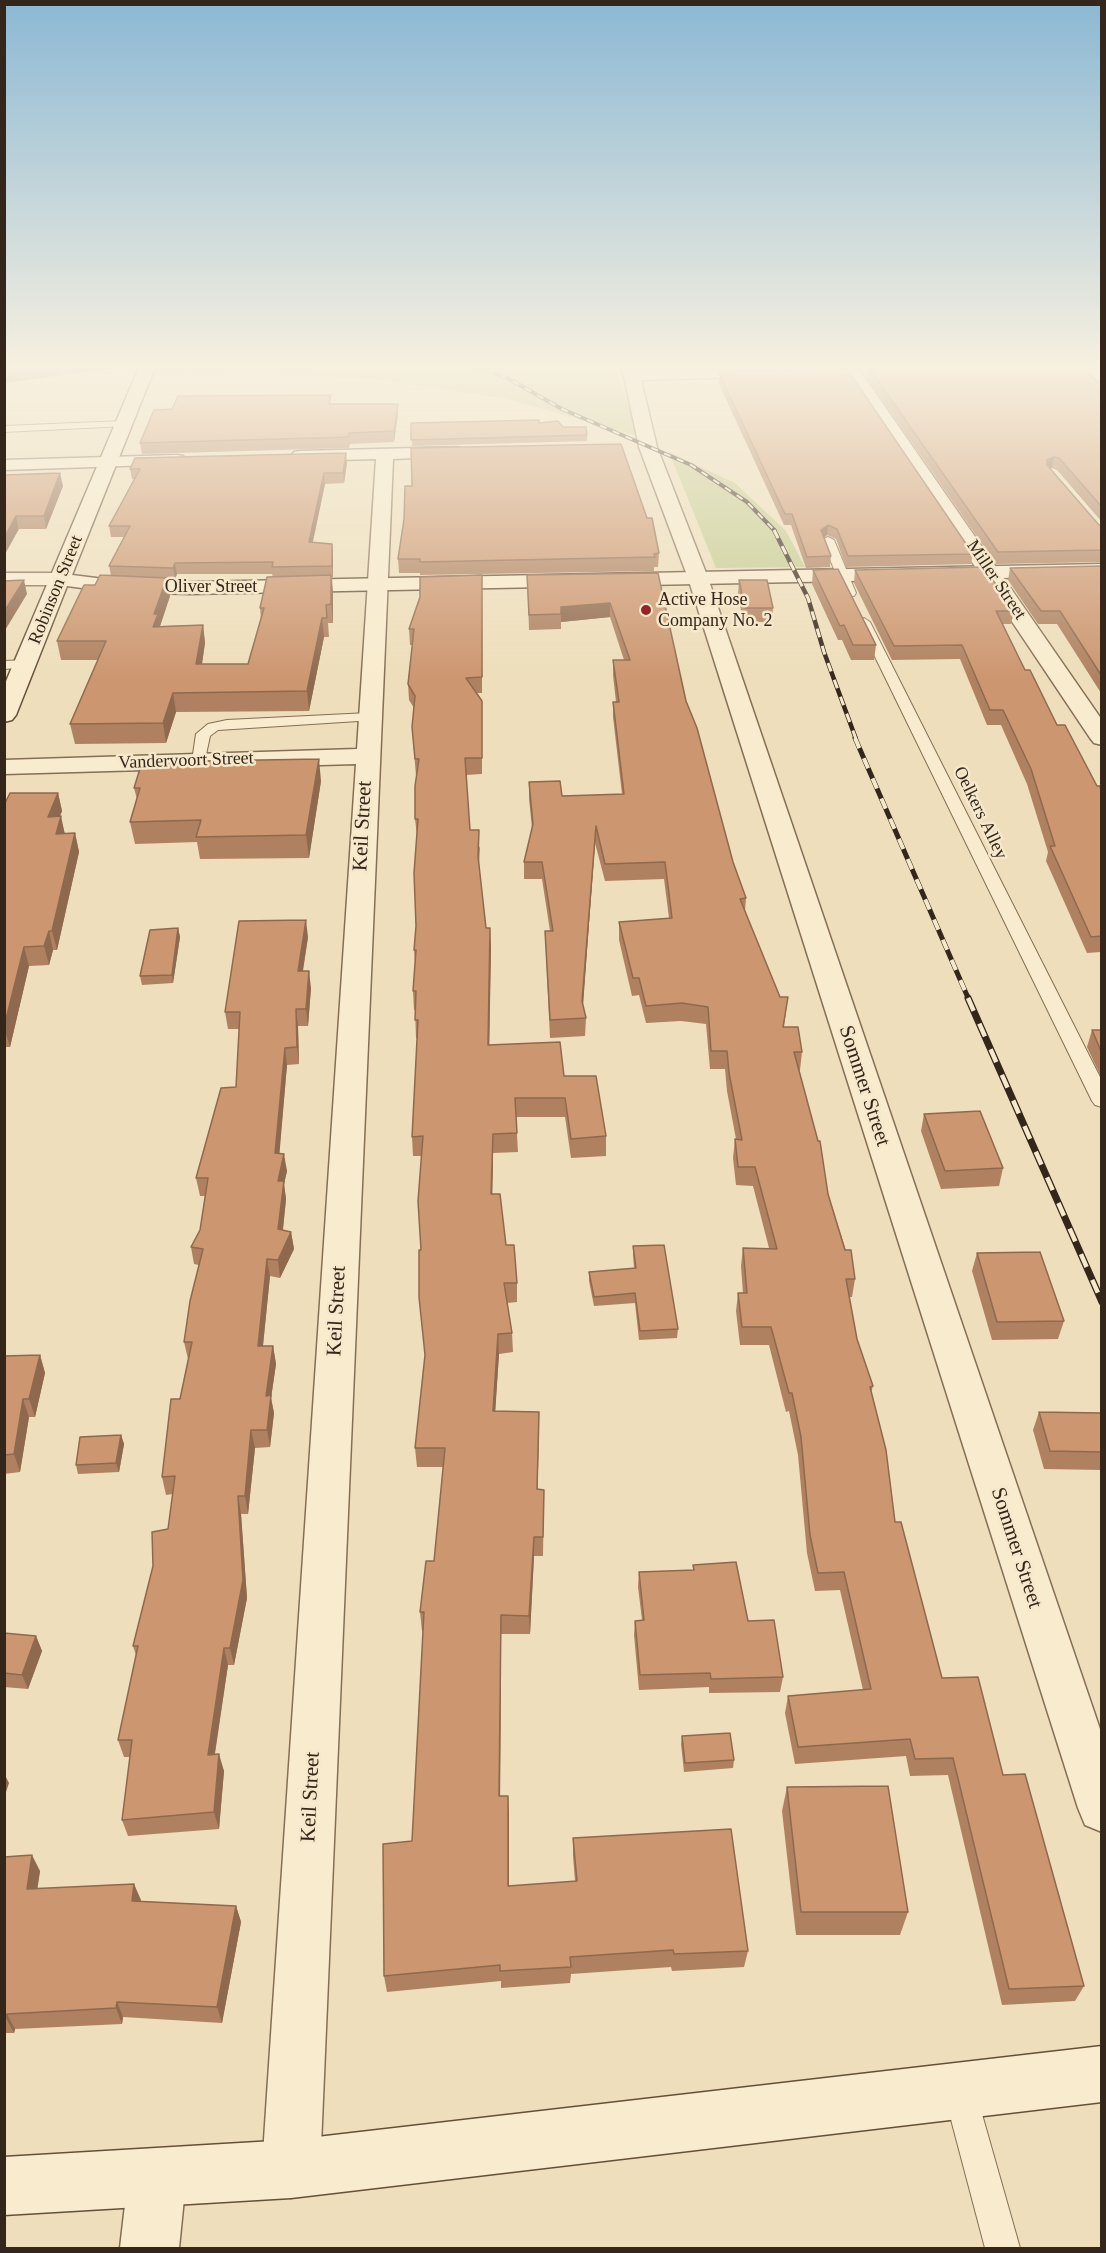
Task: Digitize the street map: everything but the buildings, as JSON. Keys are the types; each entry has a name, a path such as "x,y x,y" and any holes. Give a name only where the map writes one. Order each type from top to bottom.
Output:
{"street":[{"name":"Robinson Street","path":"4,715 27,664 58,579 105,470"},
{"name":"Keil Street","path":"291,2169 384,470"},
{"name":"Sommer Street","path":"652,470 698,578 1101,1808"},
{"name":"Miller Street","path":"920,470 1101,738"},
{"name":"Oliver Street","path":"4,579 58,579 112,586 178,588 1101,570"},
{"name":"Vandervoort Street","path":"4,767 367,756"},
{"path":"4,2186 157,2179 291,2169 1101,2074"},
{"path":"149,2248 157,2179"}],"lane":[{"name":"Oelkers Alley","path":"828,540 841,576 1101,1101"},
{"path":"4,664 27,664"},
{"path":"199,761 203,734 213,727 227,724 369,717"},
{"path":"959,2091 1003,2248"}],"green space":[{"path":"676,470 708,470 735,483 786,531 805,567 716,568"}],"railway":[{"path":"699,470 747,502 775,531"},
{"path":"774,530 808,598 824,652 856,739"},
{"path":"855,738 969,1000"},
{"path":"968,998 1102,1302"}],"place":[{"name":"Active Hose Company No. 2","path":"646,610"}]}
